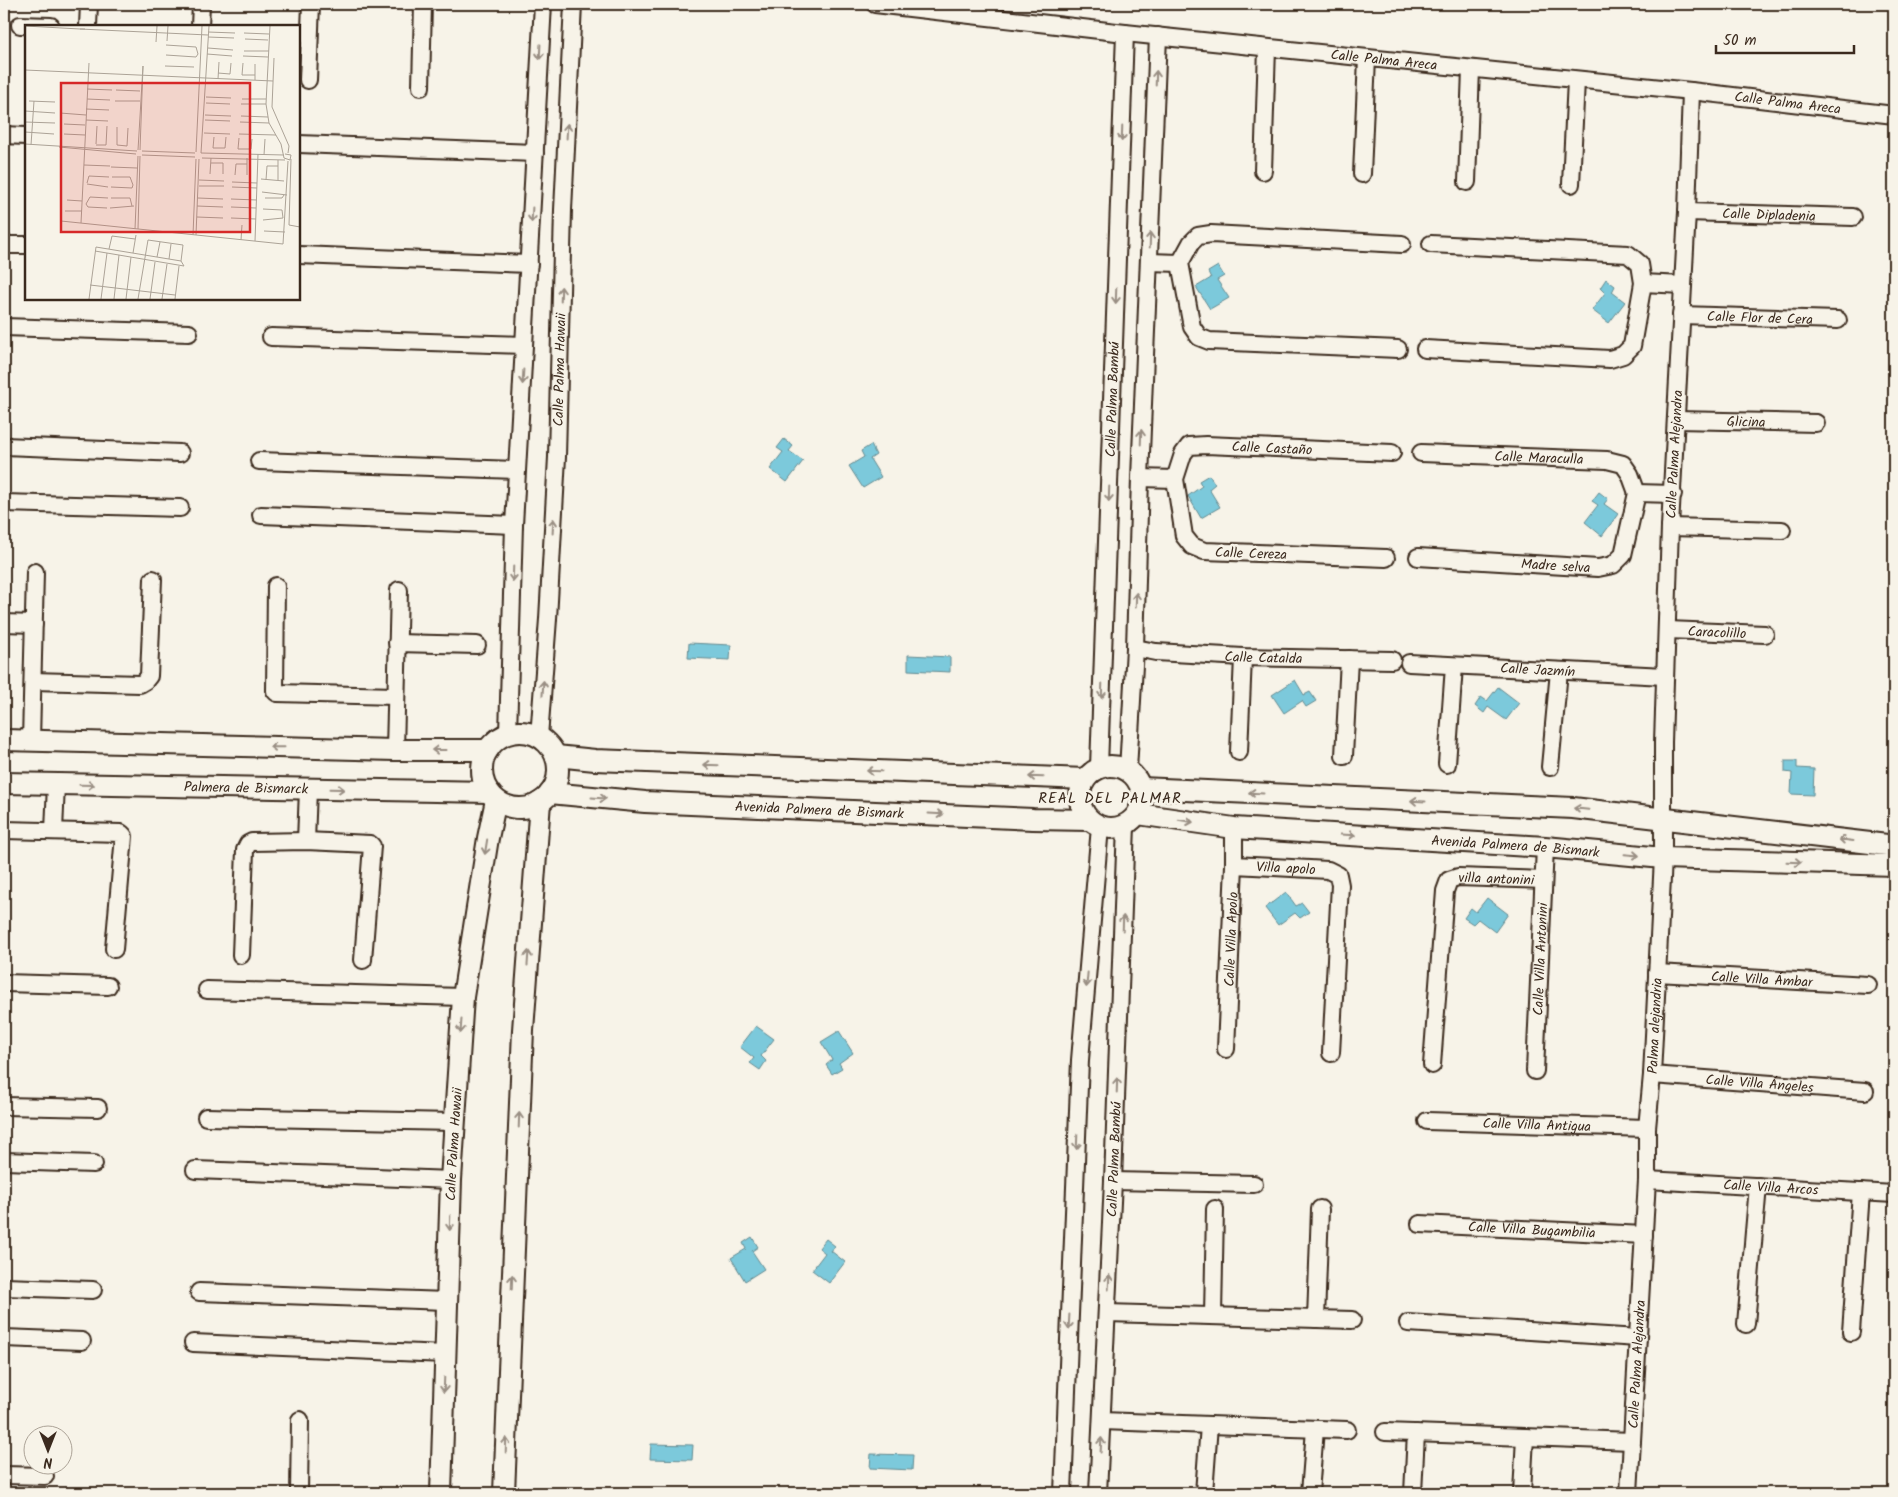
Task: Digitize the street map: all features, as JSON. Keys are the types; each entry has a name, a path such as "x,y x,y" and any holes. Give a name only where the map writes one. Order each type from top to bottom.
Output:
{"street":[{"path":"88,25 89,4"},
{"path":"200,25 201,4"},
{"path":"308,80 311,4"},
{"path":"421,87 424,4"},
{"path":"508,734 514,524 543,4"},
{"name":"Calle Palma Hawaii","path":"539,737 557,457 563,210 572,4"},
{"name":"Calle Palma Areca","path":"875,4 1125,33 1691,91 1894,115"},
{"path":"20,25 25,25"},
{"name":"Calle Palma Bambú","path":"1092,773 1125,33"},
{"path":"1128,770 1135,648 1158,36"},
{"path":"1263,171 1267,48"},
{"path":"1362,174 1367,58"},
{"path":"1467,182 1471,69"},
{"path":"1571,184 1576,80"},
{"name":"Calle Palma Alejandra","path":"1663,818 1670,527 1687,212 1691,91"},
{"path":"4,135 25,136"},
{"path":"300,144 535,153"},
{"name":"Calle Dipladenia","path":"1687,212 1853,217"},
{"path":"1398,348 1209,341 1199,337 1192,327 1180,263 1191,243 1198,236 1210,234 1402,244"},
{"path":"1425,349 1610,359 1623,355 1632,346 1643,283 1640,264 1628,254 1431,244"},
{"path":"4,245 25,246"},
{"path":"300,256 529,264"},
{"path":"1149,262 1180,263"},
{"path":"1643,283 1683,285"},
{"name":"Calle Flor de Cera","path":"1682,315 1838,320"},
{"path":"4,327 189,333"},
{"path":"271,337 524,345"},
{"name":"Glicina","path":"1676,420 1816,423"},
{"name":"Calle Castaño","path":"1175,479 1183,454 1189,446 1206,445 1392,452"},
{"path":"4,446 180,454"},
{"name":"Calle Maraculla","path":"1421,453 1607,460 1623,464 1630,474 1637,492"},
{"path":"260,461 517,470"},
{"path":"1140,478 1175,479"},
{"name":"Calle Cereza","path":"1175,479 1184,536 1192,546 1204,551 1386,558"},
{"path":"1637,492 1673,494"},
{"name":"Madre selva","path":"1418,557 1598,568 1613,564 1623,555 1637,492"},
{"path":"4,503 180,508"},
{"path":"261,515 514,524"},
{"path":"1670,527 1782,530"},
{"path":"31,741 35,572"},
{"path":"33,681 140,684 146,681 149,676 153,578"},
{"path":"276,586 275,691 277,693 396,696"},
{"path":"395,750 399,590"},
{"path":"4,623 34,624"},
{"name":"Caracolillo","path":"1668,630 1765,634"},
{"path":"397,643 478,645"},
{"name":"Calle Catalda","path":"1135,648 1156,652 1242,657 1392,660"},
{"path":"1239,752 1242,657"},
{"path":"1344,756 1349,659"},
{"name":"Calle Jazmín","path":"1409,663 1665,676"},
{"path":"1447,764 1454,666"},
{"path":"1550,767 1559,671"},
{"path":"524,732 539,737 556,756 558,769 556,782 545,798 529,807 518,808 507,805 493,796 483,778 482,764 488,750 496,740 508,734 524,732"},
{"path":"4,740 395,750 488,750"},
{"path":"556,756 595,760 1092,773 1114,766 1128,770 1136,778 1141,788 1142,801 1132,819 1113,828 1094,823 1082,809 1079,799 1080,788 1092,773"},
{"name":"Palmera de Bismarck","path":"4,783 308,789 493,796"},
{"path":"54,831 56,784"},
{"path":"1141,788 1573,808 1877,844 1894,848"},
{"path":"306,841 308,789"},
{"name":"Calle Palma Hawaii","path":"440,1493 451,1180 463,997 493,796"},
{"path":"504,1493 523,1030 545,798"},
{"name":"Avenida Palmera de Bismark","path":"545,798 1094,823"},
{"name":"Palma alejandria","path":"1644,1235 1647,1128 1652,1075 1663,858 1663,818"},
{"name":"Calle Palma Bambú","path":"1098,1493 1132,819"},
{"name":"Avenida Palmera de Bismark","path":"1132,819 1234,828 1545,847 1663,858 1894,865"},
{"path":"1063,1493 1080,1060 1094,823"},
{"name":"Calle Villa Apolo","path":"1226,1049 1234,828"},
{"path":"4,830 118,832 124,836 114,949"},
{"path":"241,955 245,850 248,844 252,842 306,841 370,844 372,846 363,960"},
{"name":"Calle Villa Antonini","path":"1535,1071 1545,847"},
{"name":"Villa apolo","path":"1234,865 1328,870 1338,875 1340,885 1331,1053"},
{"name":"villa antonini","path":"1432,1064 1445,891 1448,880 1458,877 1543,880"},
{"name":"Calle Villa Ámbar","path":"1656,973 1868,985"},
{"path":"4,983 108,986"},
{"path":"207,990 463,997"},
{"name":"Calle Villa Ángeles","path":"1652,1075 1865,1091"},
{"path":"4,1106 98,1108"},
{"path":"206,1117 454,1122"},
{"name":"Calle Villa Antigua","path":"1427,1121 1647,1128"},
{"path":"4,1161 94,1164"},
{"path":"194,1170 451,1180"},
{"name":"Calle Villa Arcos","path":"1647,1180 1894,1194"},
{"path":"1113,1181 1254,1184"},
{"path":"1746,1324 1758,1186"},
{"path":"1851,1332 1861,1192"},
{"path":"1316,1319 1320,1209"},
{"path":"1213,1316 1215,1210"},
{"name":"Calle Villa Bugambilia","path":"1420,1224 1644,1235"},
{"name":"Calle Palma Alejandra","path":"1629,1493 1644,1235"},
{"path":"4,1287 93,1290"},
{"path":"199,1292 446,1301"},
{"path":"1107,1313 1352,1320"},
{"path":"1408,1323 1638,1338"},
{"path":"4,1338 82,1341"},
{"path":"193,1343 445,1354"},
{"path":"299,1493 300,1420"},
{"path":"1102,1422 1347,1430"},
{"path":"1204,1493 1209,1425"},
{"path":"1310,1493 1315,1429"},
{"path":"1385,1432 1632,1441"},
{"path":"1413,1493 1416,1433"},
{"path":"1522,1493 1525,1437"},
{"path":"4,1475 45,1476"}],"water":[{"path":"1218,266 1224,276 1217,280 1229,298 1210,309 1196,287 1211,278 1208,272"},
{"path":"1606,279 1615,286 1612,292 1625,302 1609,323 1592,310 1605,293 1600,288"},
{"path":"784,439 793,446 789,451 803,461 787,482 770,469 783,452 777,448"},
{"path":"871,445 876,455 870,459 881,477 863,488 849,466 864,457 861,451"},
{"path":"1209,475 1215,484 1209,489 1220,507 1201,518 1188,496 1202,486 1199,481"},
{"path":"1599,492 1608,499 1604,504 1618,514 1602,536 1585,522 1598,505 1592,501"},
{"path":"689,643 731,645 730,660 688,658"},
{"path":"908,655 950,657 950,672 908,670"},
{"path":"1295,680 1304,695 1310,692 1316,701 1306,707 1302,701 1284,713 1272,695"},
{"path":"1498,687 1519,703 1506,720 1488,707 1484,713 1475,706 1481,697 1487,701"},
{"path":"1785,761 1797,761 1797,768 1814,769 1813,795 1791,794 1792,773 1785,772"},
{"path":"1286,892 1296,906 1302,903 1309,912 1300,918 1295,913 1278,925 1265,908"},
{"path":"1487,898 1508,914 1495,932 1478,919 1473,924 1464,918 1471,908 1476,912"},
{"path":"756,1026 774,1039 761,1056 766,1061 760,1070 750,1063 754,1058 740,1047"},
{"path":"839,1031 853,1053 839,1063 842,1068 832,1074 826,1065 832,1060 821,1042"},
{"path":"752,1237 758,1247 752,1251 764,1269 745,1281 731,1258 746,1249 743,1243"},
{"path":"826,1239 835,1246 831,1251 845,1262 829,1283 812,1270 825,1253 819,1248"},
{"path":"651,1444 693,1445 692,1460 650,1459"},
{"path":"871,1454 913,1455 912,1470 870,1468"}],"district":[{"name":"REAL DEL PALMAR","path":"1110,798"}]}
